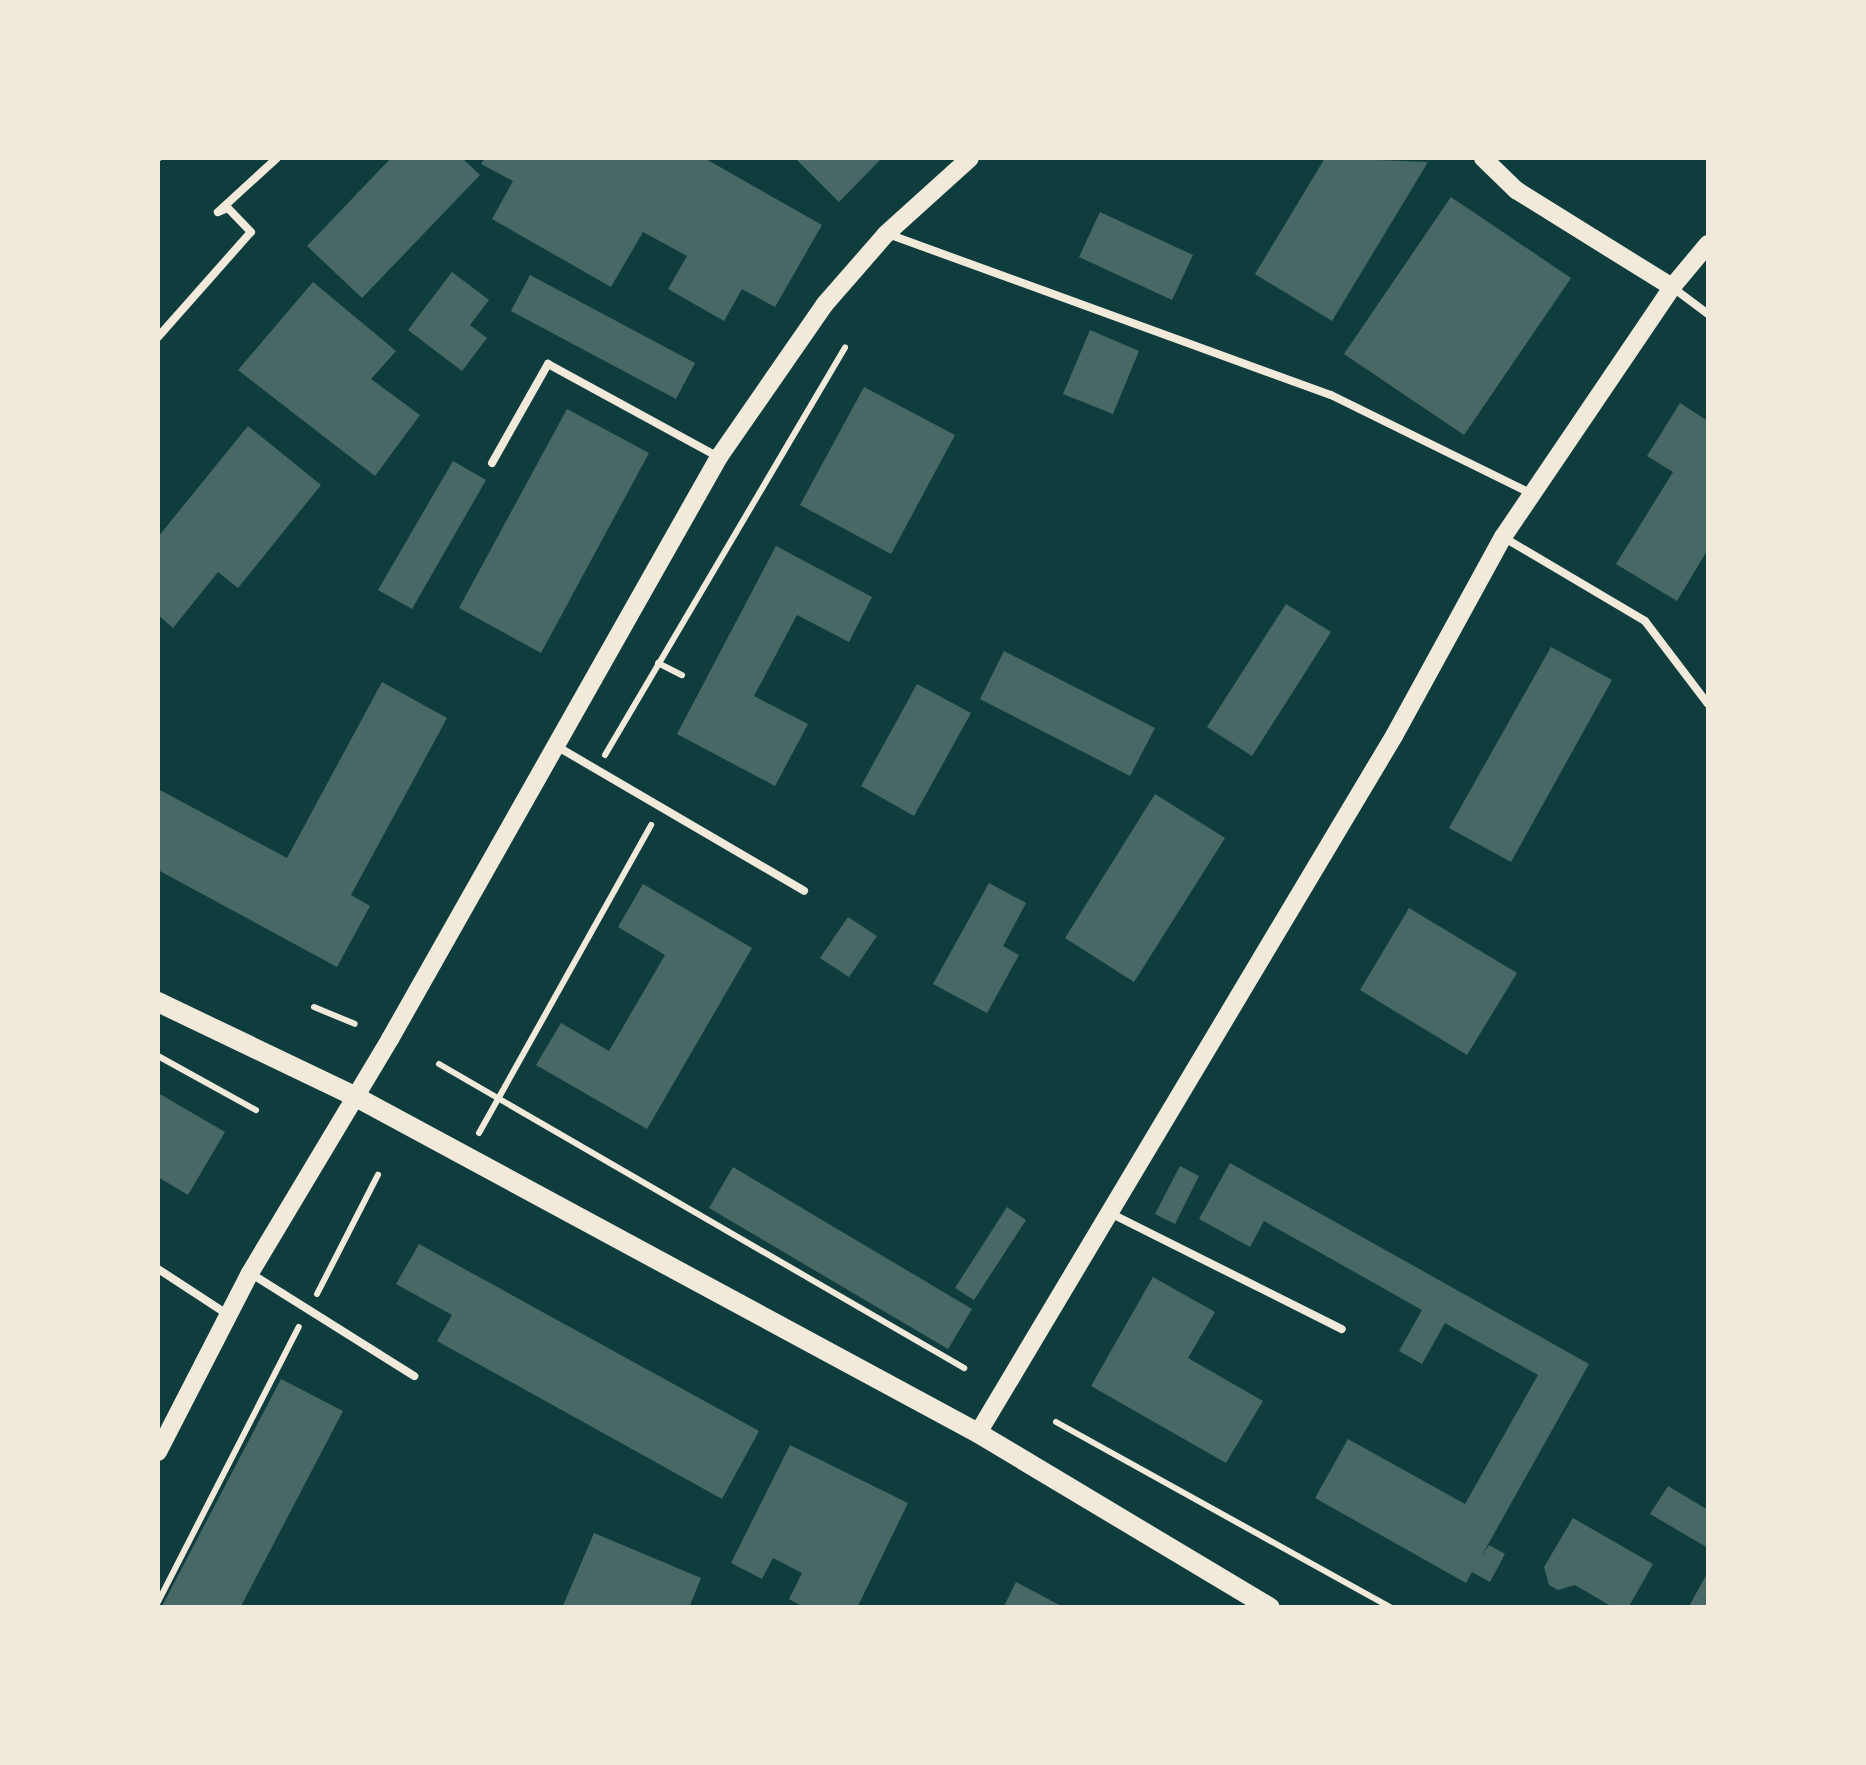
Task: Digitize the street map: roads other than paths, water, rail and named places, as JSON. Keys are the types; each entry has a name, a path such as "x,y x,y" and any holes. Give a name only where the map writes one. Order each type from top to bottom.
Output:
{"main road":[{"path":"158,1002 356,1097 978,1433 1270,1608"}],"street":[{"path":"158,1452 250,1273 558,747 719,458 825,304 886,234 970,158"},
{"path":"1483,158 1516,190 1672,287"},
{"path":"978,1433 1394,736 1503,537 1672,287 1708,244"}],"lane":[{"path":"158,337 251,232 228,208 218,212 278,158"},
{"path":"886,234 1331,395 1532,494"},
{"path":"1672,287 1708,314"},
{"path":"492,463 548,364 719,458"},
{"path":"1503,537 1645,621 1708,704"},
{"path":"558,747 804,892"},
{"path":"1108,1212 1342,1329"},
{"path":"158,1268 227,1314"},
{"path":"250,1273 414,1376"}]}
